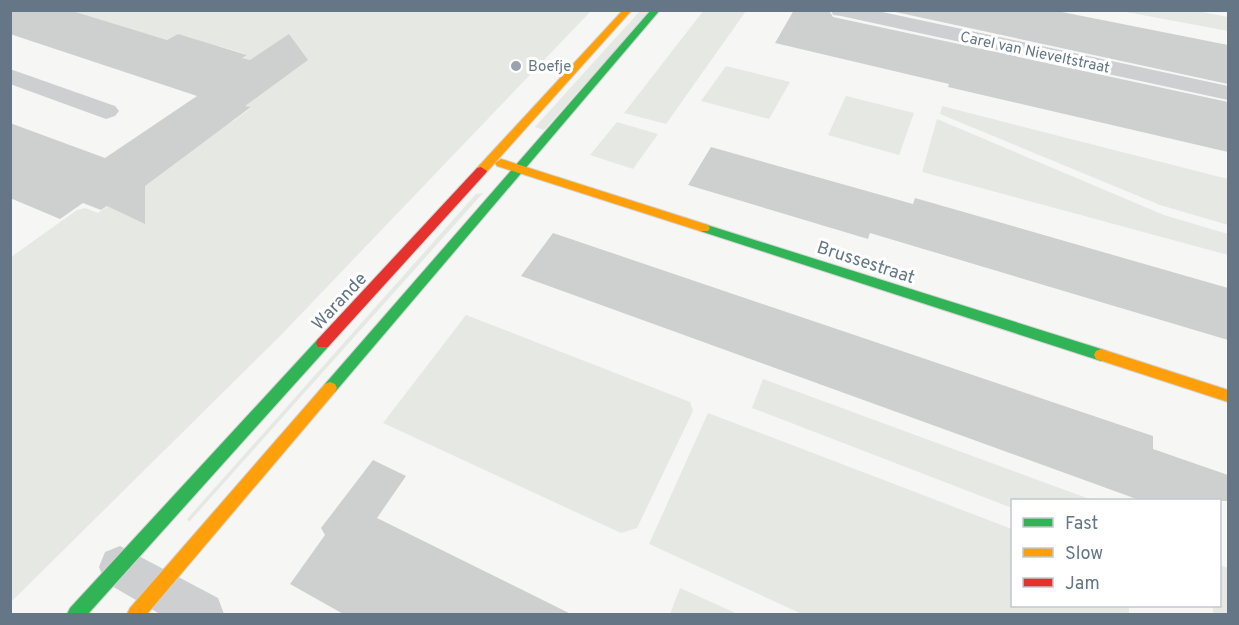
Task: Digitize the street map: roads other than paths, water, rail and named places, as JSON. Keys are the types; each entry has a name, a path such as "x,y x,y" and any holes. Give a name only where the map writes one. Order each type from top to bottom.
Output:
{"street":[{"name":"Warande","path":"76,615 628,10"},
{"path":"147,602 656,10"},
{"name":"Carel van Nieveltstraat","path":"842,10 1228,93"},
{"path":"10,76 106,111"},
{"name":"Brussestraat","path":"493,160 1228,396"},
{"path":"120,567 147,602 202,615"}],"place":[{"name":"Boefje","path":"516,66"}]}
